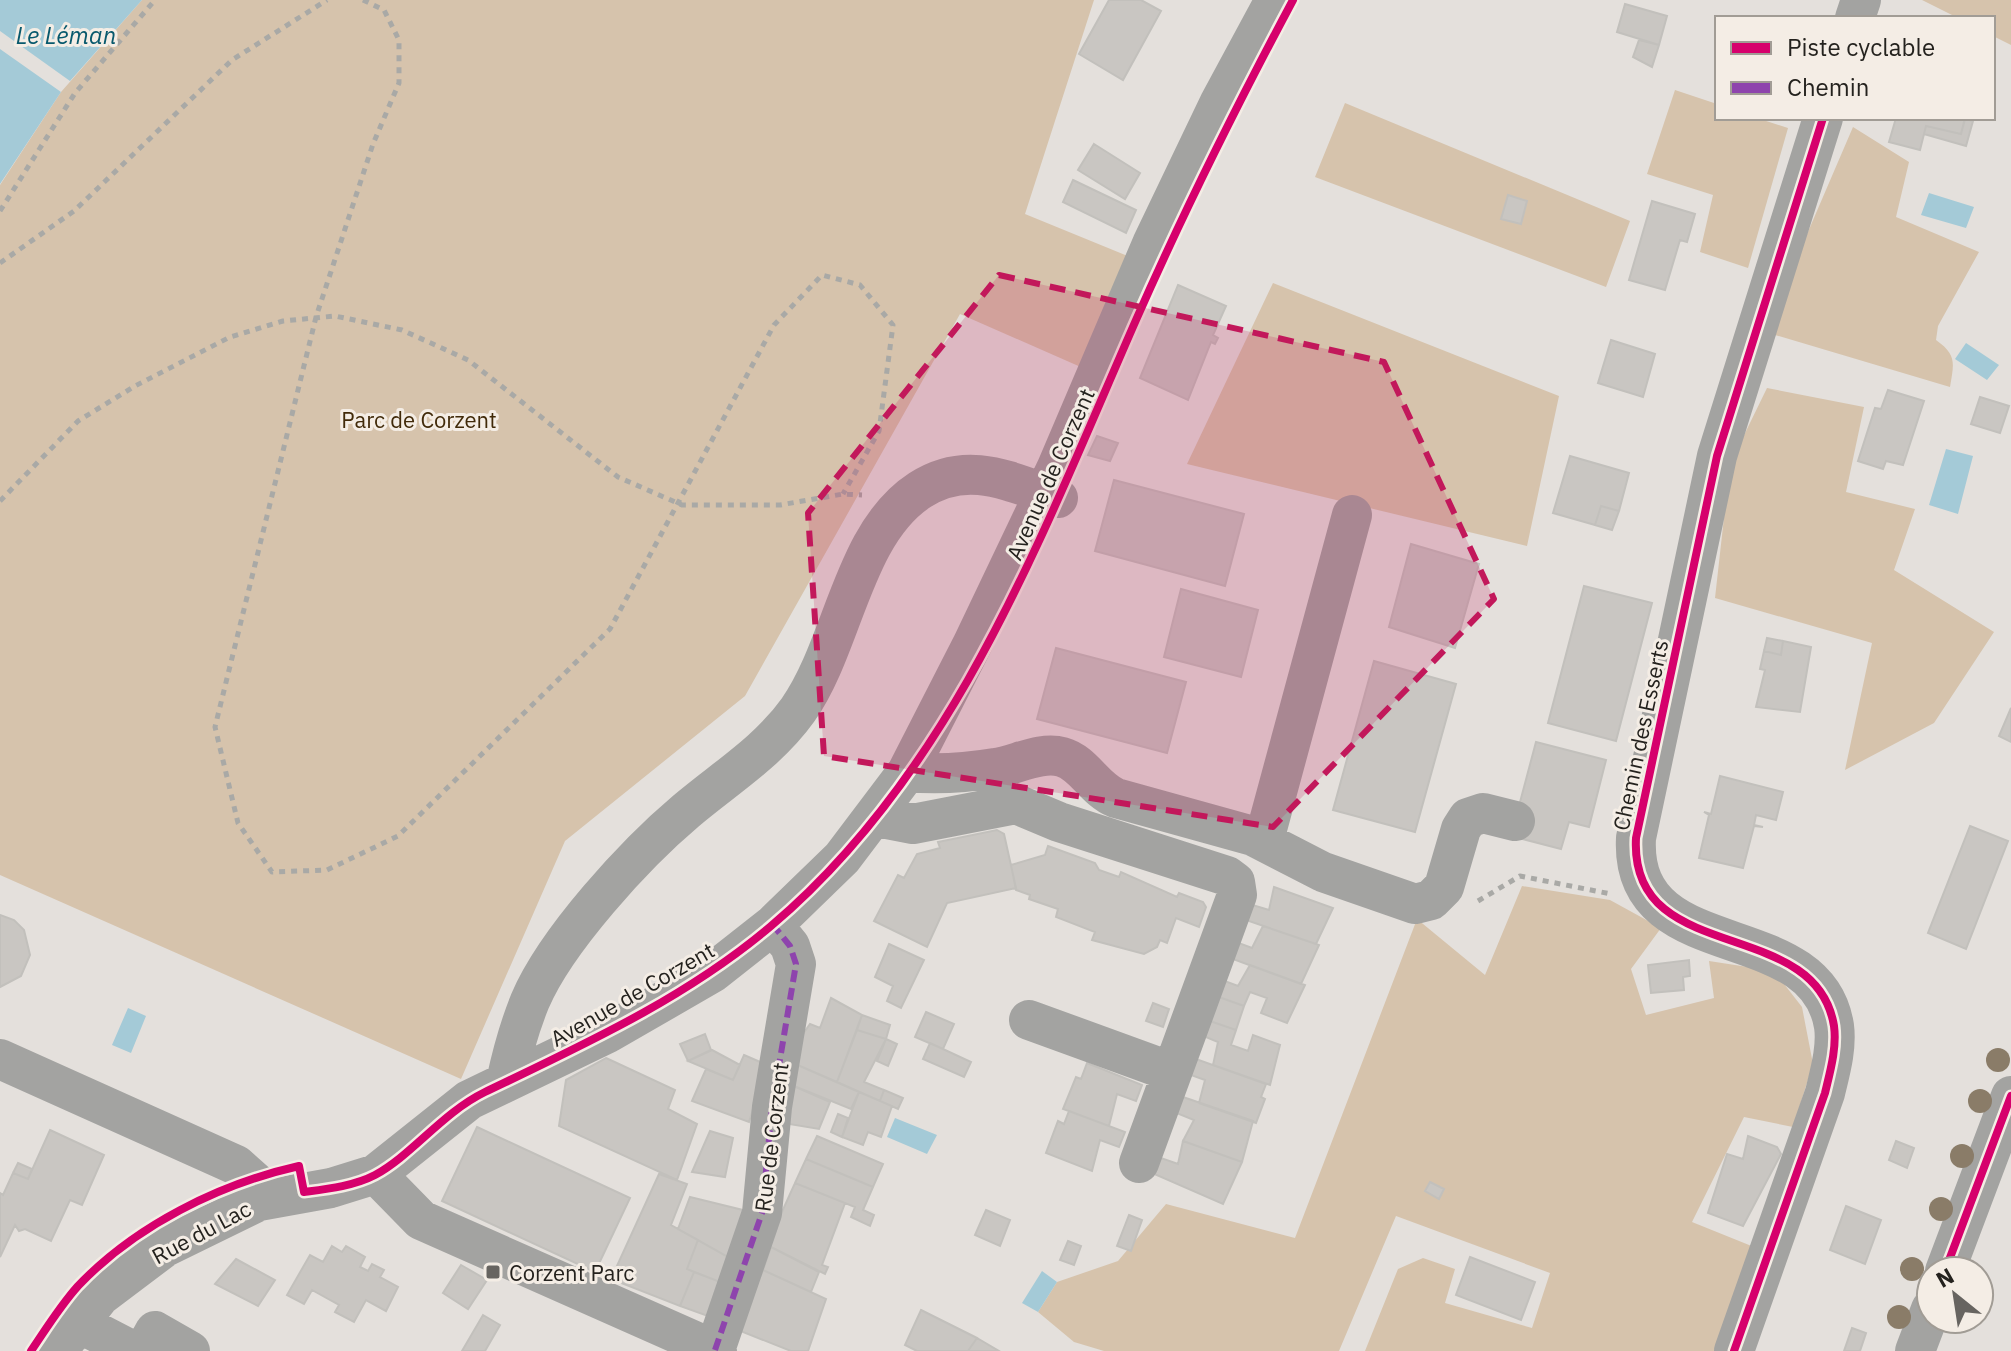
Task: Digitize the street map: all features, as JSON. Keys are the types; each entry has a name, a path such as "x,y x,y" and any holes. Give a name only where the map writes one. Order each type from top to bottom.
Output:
{"street":[{"name":"Avenue de Corzent","path":"376,1174 451,1113 667,1000 712,973 773,925 842,858 877,817 907,772 1051,496 1152,244 1220,102 1275,0"},
{"name":"Chemin des Esserts","path":"1654,903 1639,872 1636,838 1711,486 1746,356 1822,120"},
{"path":"506,1082 516,1036 530,1000 572,935 653,840 762,751 799,709 822,666 871,550 884,525 902,504 933,483 967,474 1007,479 1051,496"},
{"path":"1264,840 1352,515"},
{"path":"963,772 1002,748 1058,735 1067,727"},
{"path":"907,772 963,772 1043,757 1063,757 1075,763 1097,788 1109,795 1264,840 1323,872 1410,903 1426,903 1444,887 1461,829 1468,818 1483,813 1515,821"},
{"path":"877,817 913,824 1016,804 1059,822 1232,879 1237,886 1237,895 1139,1163"},
{"path":"1654,903 1666,914 1792,965 1826,1005 1834,1026 1833,1059 1825,1093 1734,1351"},
{"name":"Rue de Corzent","path":"716,1351 760,1224 772,1107 796,964 792,950 773,925"},
{"path":"1029,1020 1172,1072"},
{"path":"0,1059 236,1165 273,1198"},
{"path":"1951,1255 2011,1096"},
{"path":"376,1174 421,1220 716,1351"},
{"name":"Rue du Lac","path":"60,1338 113,1284 165,1247 226,1214 273,1198 331,1188 376,1174"},
{"path":"144,1351 155,1331 190,1351"},
{"path":"60,1338 133,1351"}],"path":[{"path":"0,211 75,93 155,0"},
{"path":"0,263 74,211 232,60 327,0"},
{"path":"363,0 381,9 399,40 399,83 373,144 316,317 215,727 238,823 272,872 327,870 398,836 610,629 774,325 822,275 860,285 893,325 879,431 843,494"},
{"path":"381,9 386,0"},
{"path":"0,501 78,421 135,386 230,337 283,321 335,316 402,330 468,360 618,477 678,503 780,505 843,494 902,504"},
{"path":"1426,903 1459,912 1520,876 1654,903"}],"highlighted area":[{"path":"999,275 1384,362 1494,599 1273,827 824,756 808,513"}],"green space":[{"name":"Parc de Corzent","path":"142,0 1094,0 1025,214 1135,259 1083,368 960,314 745,696 565,841 461,1079 0,875 0,185 61,92"},
{"path":"1922,0 2011,0 2011,45 1995,37 1995,16 1954,16"},
{"path":"1675,90 1715,103 1715,120 1763,120 1788,128 1748,268 1700,252 1713,195 1647,174"},
{"path":"1345,103 1630,221 1606,287 1315,177"},
{"path":"1853,127 1909,162 1896,217 1979,252 1938,326 1936,340 1948,350 1952,360 1950,387 1765,332"},
{"path":"1273,283 1559,396 1527,546 1187,464"},
{"path":"1767,388 1864,407 1846,492 1915,509 1894,570 1994,632 1934,723 1845,770 1872,643 1715,598 1730,464"},
{"path":"1522,886 1610,900 1661,928 1631,969 1646,1015 1714,998 1709,961 1774,971 1802,1007 1813,1064 1793,1127 1744,1117 1692,1222 1754,1247 1714,1351 1365,1351 1398,1269 1423,1258 1455,1269 1445,1303 1532,1328 1550,1273 1396,1216 1339,1351 1104,1351 1074,1342 1038,1312 1057,1282 1118,1261 1166,1204 1295,1238 1417,919 1485,975"}],"water":[{"name":"Le Léman","path":"0,0 142,0 70,81 0,31"},
{"name":"Le Léman","path":"0,49 61,92 0,184"},
{"path":"1929,193 1974,207 1966,228 1921,215"},
{"path":"1966,343 1999,365 1987,380 1955,359"},
{"path":"1946,449 1973,456 1958,514 1929,505"},
{"path":"128,1008 146,1016 131,1053 112,1045"},
{"path":"895,1118 937,1135 927,1154 887,1137"},
{"path":"1042,1271 1057,1282 1038,1312 1022,1303"}],"building":[{"path":"1109,0 1141,0 1161,11 1123,80 1079,54"},
{"path":"1625,4 1667,16 1659,45 1617,32"},
{"path":"1639,40 1659,45 1652,67 1633,57"},
{"path":"1895,120 1964,120 1961,134 1926,126 1920,150 1889,142"},
{"path":"1965,120 1973,121 1966,146 1924,134 1926,126 1961,134"},
{"path":"1094,144 1140,173 1125,199 1078,170"},
{"path":"1073,180 1136,210 1126,233 1063,202"},
{"path":"1508,195 1527,201 1521,224 1501,219"},
{"path":"1652,201 1695,214 1687,242 1680,240 1665,290 1629,280"},
{"path":"1178,285 1226,306 1213,335 1218,338 1215,344 1211,342 1188,400 1140,378"},
{"path":"1611,340 1655,354 1643,397 1598,383"},
{"path":"1888,390 1924,401 1903,465 1886,461 1883,469 1858,461 1875,408 1881,409"},
{"path":"1980,397 2009,406 2000,433 1971,424"},
{"path":"1097,436 1118,443 1110,461 1088,455"},
{"path":"1570,456 1629,473 1619,511 1601,506 1595,525 1553,513"},
{"path":"1114,480 1244,514 1225,586 1095,551"},
{"path":"1601,506 1619,511 1612,530 1595,525"},
{"path":"1411,544 1479,564 1455,648 1389,627"},
{"path":"1584,586 1652,603 1616,741 1548,723"},
{"path":"1181,589 1258,610 1241,677 1164,657"},
{"path":"1767,638 1783,641 1781,655 1764,651"},
{"path":"1783,641 1811,647 1800,712 1756,707 1765,670 1760,669 1764,651 1781,655"},
{"path":"1056,648 1186,682 1167,753 1037,719"},
{"path":"1374,661 1456,684 1415,832 1333,810"},
{"path":"2011,708 2011,742 1999,736"},
{"path":"1536,742 1606,760 1589,827 1569,822 1561,849 1511,836"},
{"path":"1720,776 1783,792 1776,820 1756,815 1754,825 1763,827 1754,826 1743,868 1699,858 1709,815 1704,812 1711,814"},
{"path":"1970,826 2008,841 1966,949 1928,933"},
{"path":"997,830 1004,834 1016,888 947,903 927,947 874,921 898,875 904,878 917,854 940,848 938,842"},
{"path":"1048,846 1095,863 1099,870 1119,877 1121,872 1177,897 1179,893 1203,902 1206,907 1199,927 1176,918 1167,943 1160,940 1157,947 1144,954 1092,940 1095,932 1056,917 1058,909 1029,899 1030,895 1016,890 1011,865 1045,855"},
{"path":"1274,887 1333,908 1316,944 1243,919 1249,904 1269,910"},
{"path":"0,915 14,920 24,930 30,955 21,976 0,987"},
{"path":"1263,926 1319,945 1301,984 1230,958 1236,942 1252,948"},
{"path":"889,944 924,960 901,1008 887,1001 893,986 875,977"},
{"path":"1689,960 1690,976 1683,977 1684,990 1651,993 1648,965"},
{"path":"1250,965 1305,985 1287,1023 1261,1013 1267,998 1250,992 1244,1006 1216,996 1222,980 1238,986"},
{"path":"1216,996 1244,1006 1236,1030 1207,1020"},
{"path":"831,998 862,1015 837,1082 793,1063 796,1044 810,1024 820,1028"},
{"path":"1153,1003 1169,1009 1163,1027 1146,1021"},
{"path":"926,1012 954,1024 943,1049 915,1037"},
{"path":"862,1015 890,1025 886,1039 857,1030"},
{"path":"1207,1020 1236,1030 1231,1045 1248,1051 1253,1035 1280,1045 1270,1085 1213,1065 1218,1042 1201,1035"},
{"path":"857,1030 886,1039 864,1082 884,1090 880,1101 837,1082"},
{"path":"705,1034 711,1050 688,1061 680,1044"},
{"path":"886,1039 897,1044 888,1066 877,1061"},
{"path":"930,1043 971,1062 964,1077 923,1059"},
{"path":"712,1050 740,1065 733,1080 688,1061"},
{"path":"744,1055 767,1065 749,1122 692,1101 706,1069 733,1080"},
{"path":"606,1058 675,1090 668,1109 697,1124 677,1180 559,1126 566,1080"},
{"path":"1193,1058 1266,1084 1261,1097 1265,1099 1256,1123 1199,1103 1205,1080 1188,1074"},
{"path":"793,1063 859,1092 851,1109 789,1084"},
{"path":"1087,1063 1142,1085 1136,1101 1117,1094 1109,1126 1063,1109 1076,1077 1081,1079"},
{"path":"789,1084 830,1102 819,1129 789,1124"},
{"path":"884,1090 903,1098 898,1109 880,1101"},
{"path":"859,1092 892,1106 881,1137 868,1132 863,1145 842,1137"},
{"path":"1180,1096 1253,1121 1242,1162 1183,1141 1194,1120 1174,1112"},
{"path":"1069,1111 1125,1132 1119,1147 1100,1140 1092,1171 1046,1153 1058,1121 1064,1124"},
{"path":"838,1114 848,1118 842,1137 831,1132"},
{"path":"477,1127 630,1198 595,1272 442,1201"},
{"path":"50,1130 104,1155 82,1205 70,1200 51,1241 25,1229 19,1231 15,1225 0,1257 0,1193 3,1195 13,1173 28,1179"},
{"path":"710,1131 733,1138 725,1177 692,1172"},
{"path":"817,1136 883,1164 873,1187 806,1159"},
{"path":"1748,1136 1777,1147 1781,1154 1743,1226 1708,1213 1727,1154 1743,1159"},
{"path":"1183,1141 1242,1162 1223,1204 1152,1173 1158,1157 1178,1164"},
{"path":"1896,1141 1914,1148 1907,1168 1889,1160"},
{"path":"806,1159 873,1187 863,1210 874,1215 870,1226 851,1217 855,1207 795,1183"},
{"path":"18,1163 32,1169 28,1179 13,1173"},
{"path":"659,1174 687,1184 671,1225 698,1240 687,1269 694,1272 680,1306 611,1279"},
{"path":"1430,1182 1444,1189 1439,1199 1425,1191"},
{"path":"795,1183 845,1203 822,1265 828,1267 825,1274 767,1245"},
{"path":"690,1197 747,1211 728,1257 678,1229"},
{"path":"1846,1206 1881,1220 1865,1264 1830,1250"},
{"path":"986,1210 1010,1220 1000,1246 975,1235"},
{"path":"1129,1215 1142,1220 1131,1251 1117,1246"},
{"path":"698,1240 728,1257 720,1282 687,1269"},
{"path":"1068,1241 1081,1246 1074,1265 1060,1260"},
{"path":"332,1246 342,1252 346,1246 365,1257 360,1267 368,1271 372,1264 384,1270 380,1277 398,1287 386,1311 366,1300 354,1322 335,1312 339,1305 312,1290 304,1304 287,1295 310,1255 323,1262"},
{"path":"771,1247 819,1272 811,1292 763,1270"},
{"path":"1470,1257 1535,1282 1521,1320 1456,1295"},
{"path":"236,1259 275,1280 258,1306 215,1284"},
{"path":"461,1265 487,1280 468,1309 443,1293"},
{"path":"763,1270 826,1299 808,1351 791,1351 738,1330"},
{"path":"694,1272 723,1283 708,1316 680,1306"},
{"path":"921,1310 977,1338 968,1351 917,1351 905,1345"},
{"path":"483,1315 500,1325 485,1351 462,1351"},
{"path":"1852,1328 1866,1333 1860,1351 1844,1351"},
{"path":"977,1338 999,1351 968,1351"}],"marked path":[{"path":"715,1350 762,1213 772,1107 796,964 790,946 773,925"}],"cycle path":[{"path":"31,1351 78,1286 125,1244 152,1226 209,1196 299,1166 304,1192 349,1184 375,1175 402,1157 469,1101 634,1018 705,976 771,926 836,864 892,796 943,723 987,645 1028,565 1173,239 1293,0"},
{"path":"1734,1351 1825,1093 1834,1051 1834,1026 1820,991 1794,968 1762,952 1691,925 1661,906 1642,879 1636,838 1717,456 1822,120"},
{"path":"1951,1255 2011,1096"}],"place":[{"name":"Corzent Parc","path":"493,1272"}]}
